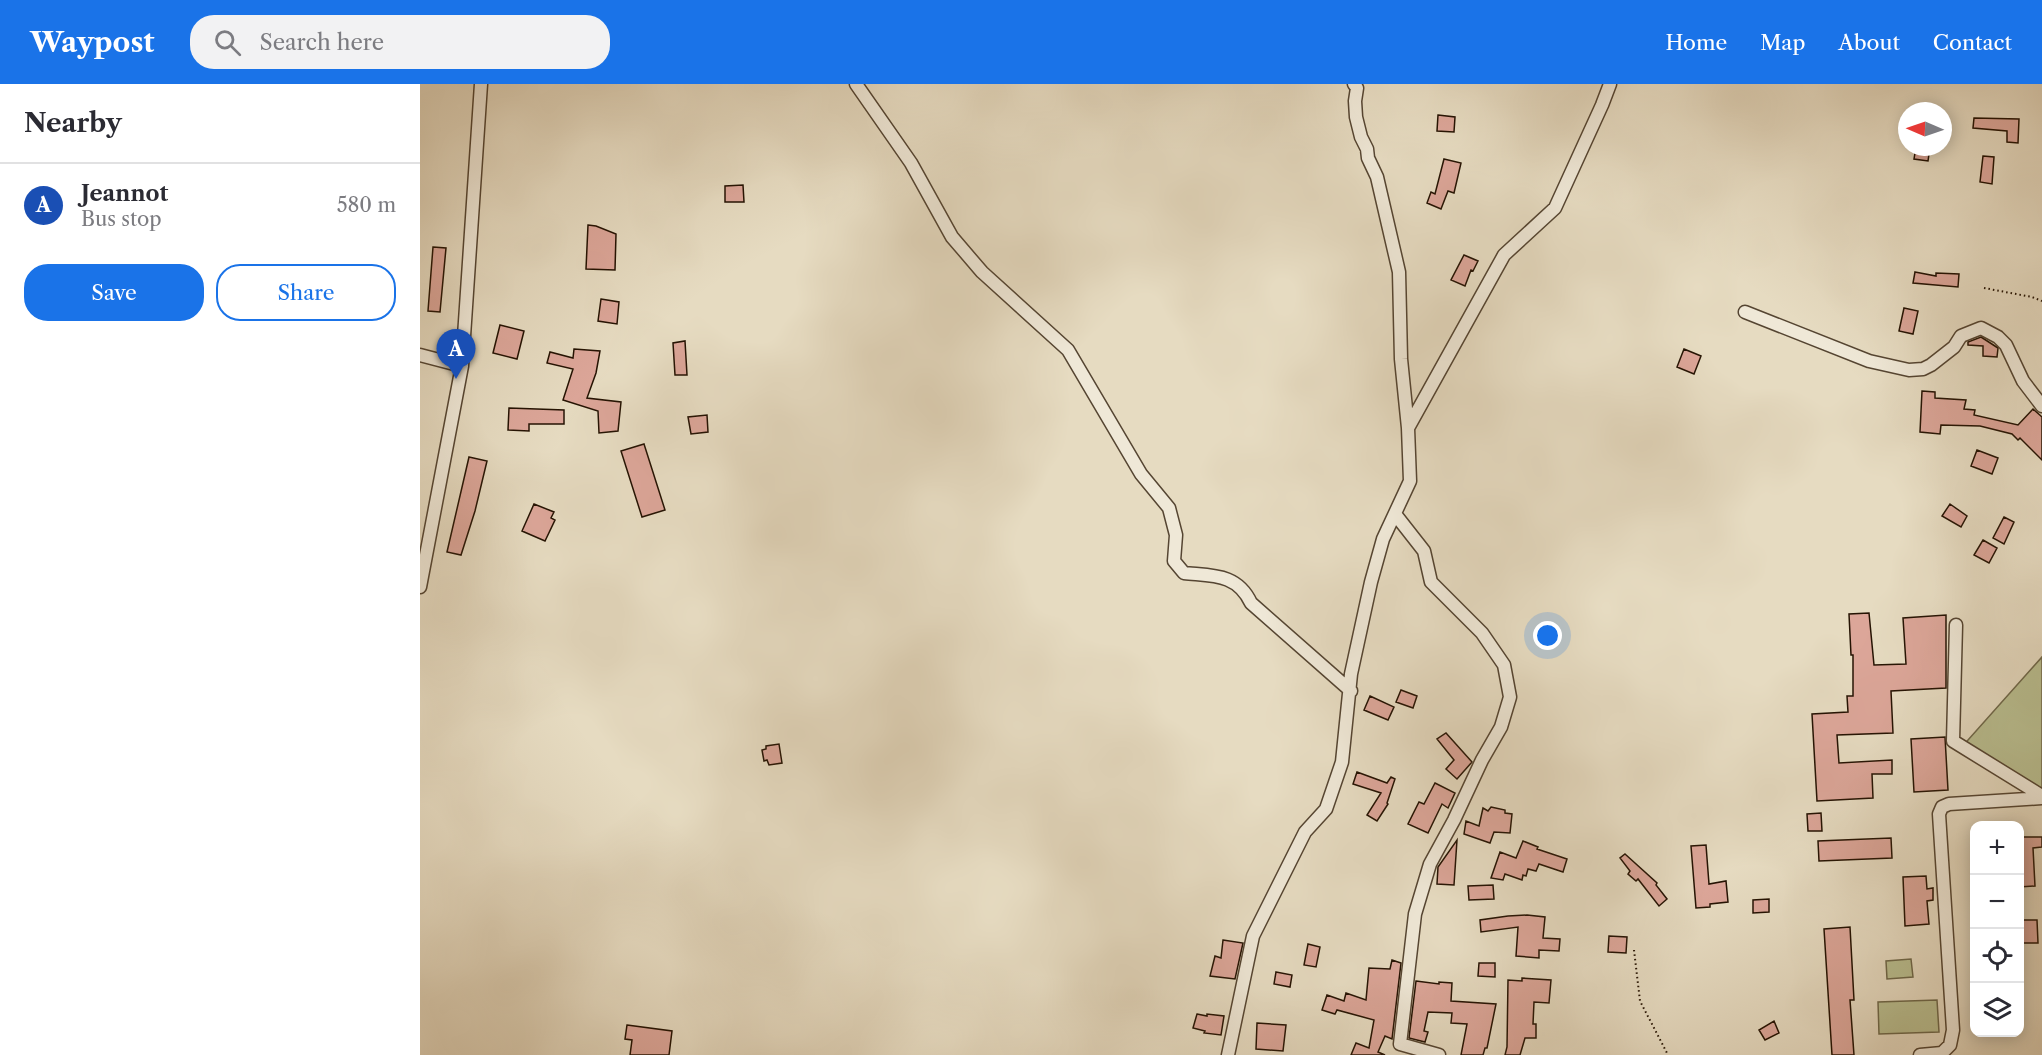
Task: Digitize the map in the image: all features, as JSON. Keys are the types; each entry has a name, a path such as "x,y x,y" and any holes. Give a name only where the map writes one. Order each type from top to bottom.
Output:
{"street":[{"path":"420,587 462,366 481,84"},
{"path":"856,84 910,163 952,237 982,272 1068,350 1141,474 1169,508 1176,535 1174,561 1184,573 1227,577 1247,594 1251,603 1351,691"},
{"path":"1228,1055 1253,936 1305,832 1326,810 1342,762 1352,674 1371,582 1383,539 1410,481 1408,428 1401,359 1399,272 1377,177 1368,158 1356,117 1357,88 1354,84"},
{"path":"1408,428 1504,255 1555,208 1610,84"},
{"path":"1744,312 1869,361 1909,369 1923,369 1931,365 1954,347 1961,336 1981,328 1998,337 2006,345 2023,381 2042,406"},
{"path":"420,355 462,366"},
{"path":"1395,514 1424,551 1431,582 1482,633 1504,665 1510,697 1501,727 1430,864 1416,914 1400,1044 1439,1055"},
{"path":"1956,625 1953,741 2042,797"},
{"path":"1920,1055 1942,1053 1950,1045 1953,1030 1939,814 1942,807 1949,804 2042,797"}],"path":[{"path":"1984,288 2042,301"},
{"path":"1634,950 1640,1001 1668,1055"}],"green space":[{"path":"2042,657 2042,790 1960,749"},
{"path":"1911,959 1913,977 1887,979 1886,961"},
{"path":"1937,1000 1939,1032 1879,1034 1878,1002"}],"building":[{"path":"1438,115 1455,117 1454,132 1437,131"},
{"path":"1974,118 2019,119 2018,143 2007,142 2007,131 1973,128"},
{"path":"1914,156 1929,156 1928,161 1914,159"},
{"path":"1983,156 1994,157 1992,184 1980,182"},
{"path":"1444,159 1461,163 1454,193 1448,191 1441,209 1427,203 1431,192 1435,194"},
{"path":"743,185 744,202 725,202 725,186"},
{"path":"588,225 616,234 615,270 586,269"},
{"path":"433,247 446,248 440,312 428,311"},
{"path":"1464,255 1478,261 1473,271 1471,270 1465,286 1451,280"},
{"path":"1915,272 1936,276 1936,273 1959,274 1958,287 1913,283"},
{"path":"601,299 619,302 617,324 598,321"},
{"path":"1904,308 1918,311 1913,334 1899,331"},
{"path":"500,325 524,331 517,359 493,353"},
{"path":"1981,337 1998,348 1997,357 1983,356 1983,346 1968,345 1968,342"},
{"path":"685,341 687,375 675,375 673,343"},
{"path":"574,349 600,351 596,373 587,398 621,402 618,431 599,433 598,411 563,400 573,369 547,363 550,352 573,358"},
{"path":"1684,349 1701,356 1694,374 1677,367"},
{"path":"1922,391 1935,392 1935,398 1966,400 1964,409 1975,410 1974,415 2018,425 2033,409 2042,417 2042,460 2020,438 2018,440 2012,434 1980,426 1941,425 1940,434 1920,432"},
{"path":"509,408 564,410 564,424 529,424 529,431 508,430"},
{"path":"707,415 708,432 691,434 688,417"},
{"path":"644,444 665,510 642,517 621,451"},
{"path":"1977,450 1998,458 1992,474 1971,466"},
{"path":"469,457 487,461 461,555 447,552"},
{"path":"534,504 554,512 551,518 555,520 545,541 522,531"},
{"path":"1950,504 1967,516 1961,527 1942,516"},
{"path":"2004,517 2014,522 2004,544 1993,538"},
{"path":"1983,540 1997,548 1989,563 1974,555"},
{"path":"1869,613 1874,665 1906,664 1903,618 1946,615 1946,688 1891,691 1893,733 1837,735 1839,763 1892,760 1892,774 1872,774 1873,798 1817,801 1812,714 1848,712 1847,696 1853,696 1853,655 1851,655 1849,614"},
{"path":"1401,690 1417,696 1413,708 1396,702"},
{"path":"1370,696 1394,707 1388,720 1364,710"},
{"path":"1446,733 1472,762 1457,779 1446,769 1454,760 1437,739"},
{"path":"1945,737 1948,790 1914,792 1911,739"},
{"path":"779,744 782,763 769,765 767,760 764,761 762,750 766,749 766,746"},
{"path":"1357,772 1387,783 1391,777 1395,779 1388,804 1377,821 1367,815 1381,793 1353,784"},
{"path":"1435,783 1455,793 1448,808 1442,804 1428,833 1408,824 1419,802 1424,804"},
{"path":"1491,807 1512,814 1510,833 1494,832 1490,843 1464,834 1466,821 1479,826 1483,808 1488,811"},
{"path":"1821,813 1822,831 1808,831 1807,814"},
{"path":"2024,837 2042,837 2042,847 2033,848 2035,886 2024,887"},
{"path":"1891,838 1892,858 1819,861 1818,841"},
{"path":"1457,840 1454,885 1437,884 1438,867"},
{"path":"1523,841 1538,847 1537,849 1567,859 1563,872 1539,864 1536,871 1528,869 1522,880 1505,874 1503,880 1491,878 1500,852 1516,858"},
{"path":"1706,845 1709,884 1726,881 1728,902 1696,908 1691,846"},
{"path":"1625,854 1657,883 1656,885 1667,899 1659,906 1638,879 1636,881 1628,874 1630,871 1620,858"},
{"path":"1926,876 1927,889 1933,888 1933,900 1927,901 1929,924 1905,926 1903,877"},
{"path":"1493,885 1494,899 1469,900 1468,886"},
{"path":"1769,899 1769,912 1753,913 1753,900"},
{"path":"1527,915 1545,917 1543,938 1560,939 1559,951 1539,950 1539,958 1516,956 1518,927 1481,932 1480,920"},
{"path":"2024,920 2037,920 2038,943 2024,943"},
{"path":"1850,927 1854,1000 1850,1000 1854,1055 1832,1055 1824,929"},
{"path":"1609,936 1627,937 1626,953 1608,952"},
{"path":"1223,940 1243,943 1235,979 1210,976 1215,956 1221,958"},
{"path":"1308,944 1320,947 1316,967 1304,965"},
{"path":"1392,960 1401,963 1392,1039 1385,1036 1378,1052 1385,1055 1351,1055 1356,1043 1369,1048 1374,1020 1337,1010 1335,1014 1322,1010 1327,995 1344,1001 1346,993 1366,1000 1369,968 1390,969"},
{"path":"1479,963 1495,963 1495,977 1478,976"},
{"path":"1276,972 1292,975 1290,987 1274,984"},
{"path":"1522,978 1551,980 1549,1003 1534,1002 1533,1024 1536,1024 1536,1038 1525,1038 1520,1055 1505,1055 1508,980 1522,981"},
{"path":"1416,981 1452,983 1451,1001 1496,1004 1487,1048 1483,1055 1461,1055 1467,1024 1451,1023 1452,1013 1428,1012 1424,1031 1428,1032 1425,1042 1409,1038"},
{"path":"1197,1014 1224,1016 1221,1035 1204,1033 1205,1031 1193,1028"},
{"path":"1774,1021 1779,1033 1765,1040 1759,1030"},
{"path":"1257,1023 1286,1025 1283,1051 1256,1049"},
{"path":"627,1025 672,1031 669,1055 630,1055 632,1040 625,1039"}],"place":[{"name":"Jeannot","path":"456,379"}]}
